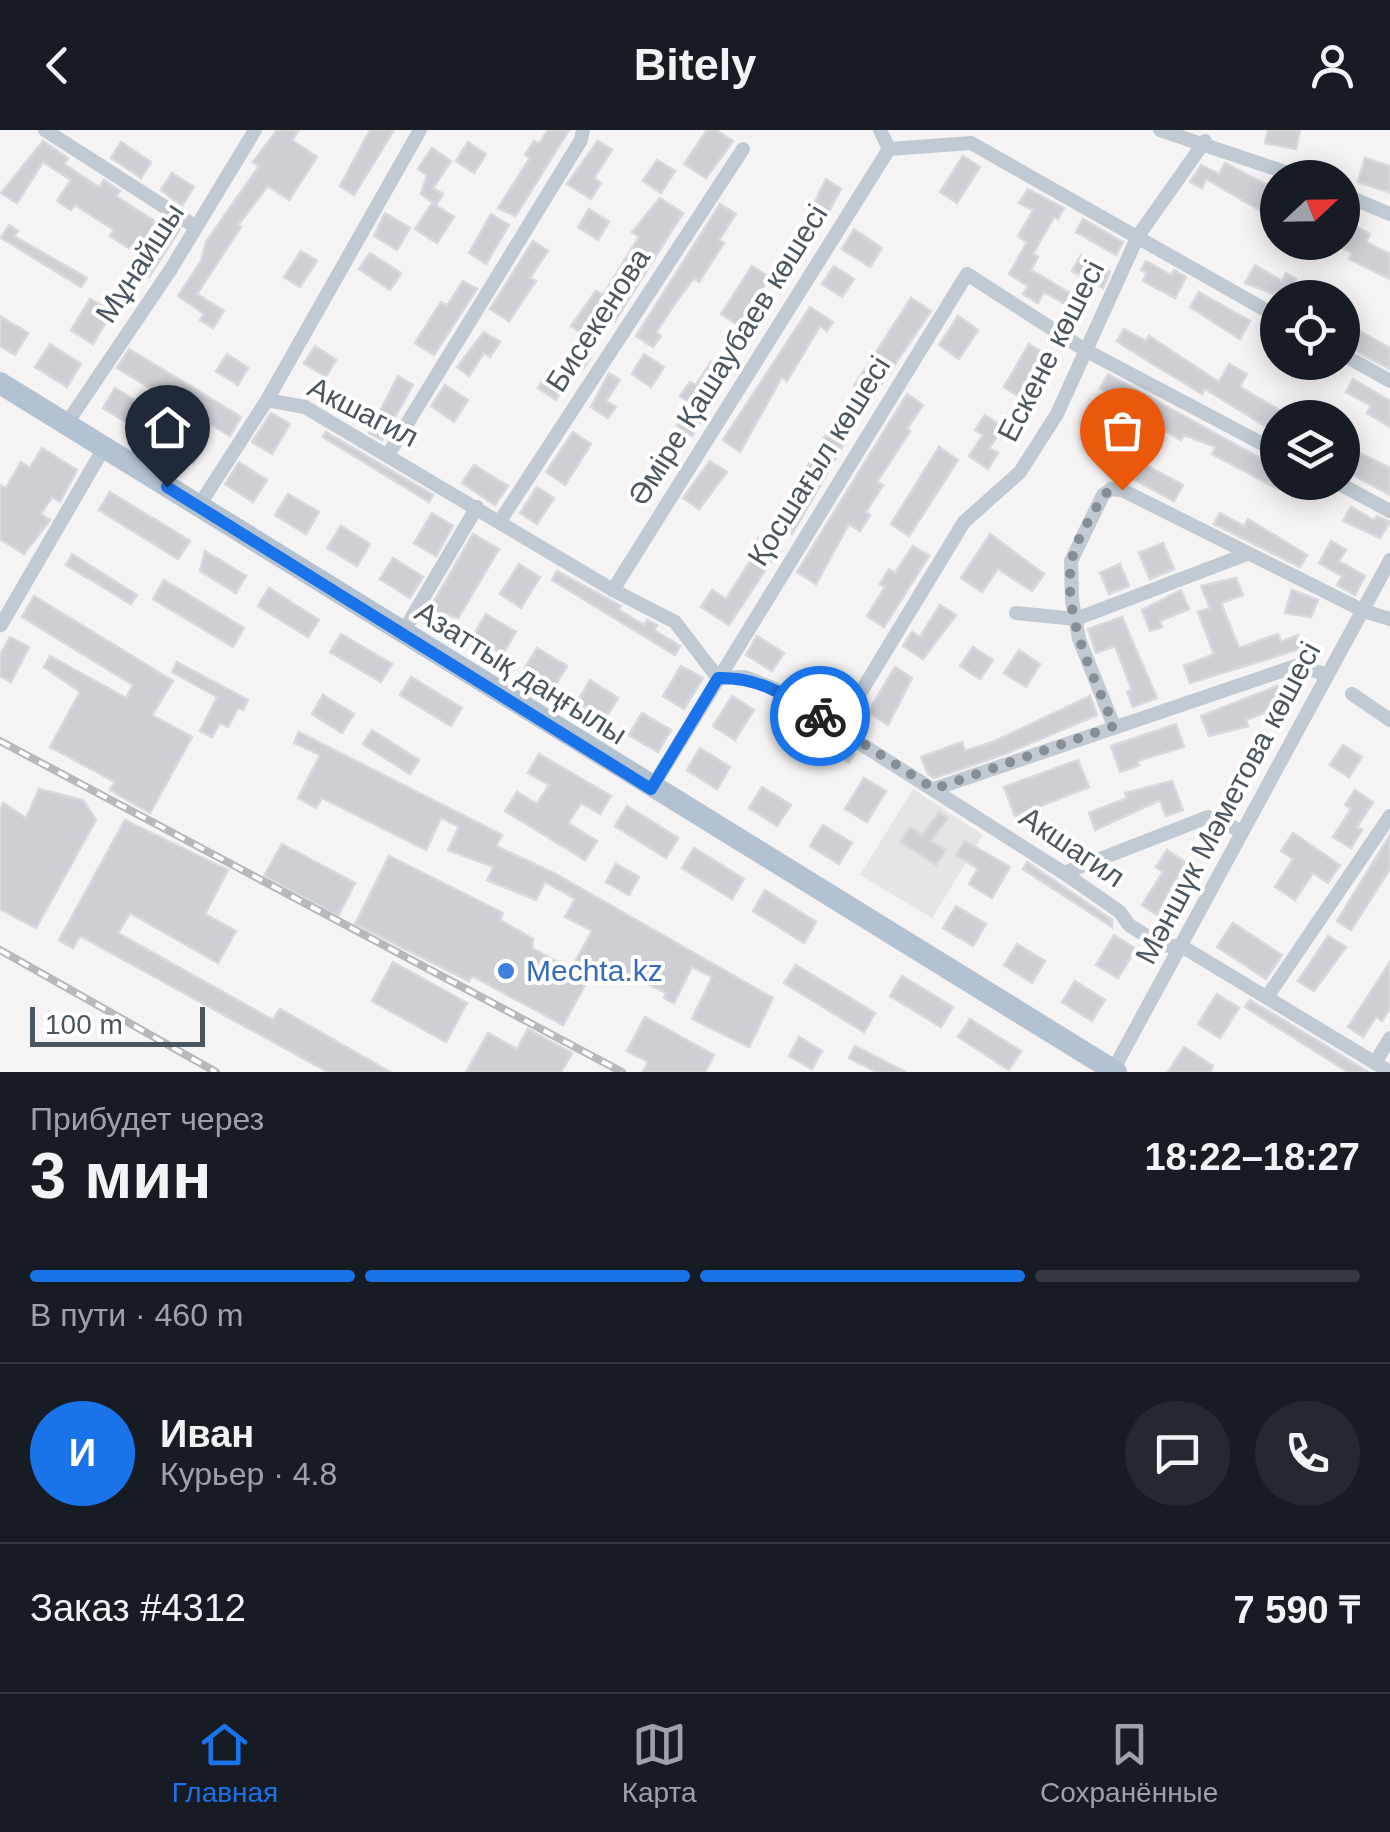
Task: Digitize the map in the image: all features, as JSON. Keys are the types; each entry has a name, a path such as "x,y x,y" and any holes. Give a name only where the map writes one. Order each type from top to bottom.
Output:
{"main road":[{"name":"Азаттық даңғылы","path":"0,383 651,789 1114,1071"}],"street":[{"path":"45,130 196,227"},
{"name":"Мұнайшы","path":"67,423 255,130"},
{"path":"198,507 266,400 420,130"},
{"path":"389,453 582,140 583,130"},
{"path":"880,130 889,149 970,143 1260,306"},
{"path":"1160,130 1205,141 1260,162"},
{"name":"Ескене көшесі","path":"839,728 964,522 1020,472 1057,414 1138,236 1205,141"},
{"name":"Бисекенова","path":"500,521 742,149"},
{"name":"Әміре Қашаубаев көшесі","path":"613,590 889,149"},
{"path":"1360,202 1390,214"},
{"name":"Қосшағыл көшесі","path":"651,789 967,274 1085,350"},
{"path":"1085,350 1260,442"},
{"path":"1360,364 1390,381"},
{"name":"Акшагил","path":"266,400 304,406 389,453 613,590 675,622 718,678 745,677 772,688 1064,873 1120,912 1129,925 1160,944 1183,947 1390,1072"},
{"path":"1,624 105,446"},
{"path":"1114,726 1076,619 1072,561 1080,538 1103,496 1111,489 1122,490 1364,611 1390,620"},
{"path":"1360,495 1390,511"},
{"path":"402,634 477,507"},
{"path":"1016,612 1076,619 1247,554"},
{"name":"Мәншүк Мәметова көшесі","path":"1114,1071 1390,560"},
{"path":"934,789 1296,666 1326,674"},
{"path":"1352,694 1390,720"},
{"path":"1267,997 1390,816"},
{"path":"1064,873 1208,817 1242,832"},
{"path":"1375,1063 1390,1038"}],"shaded area":[{"path":"913,789 983,835 932,918 860,875"}],"building":[{"path":"277,130 299,130 292,140 317,157 289,200 268,186 238,225 241,227 197,294 224,311 213,328 200,320 204,314 178,296 201,261 206,242 259,166 253,162"},
{"path":"370,130 394,130 354,195 340,186"},
{"path":"548,130 569,130 515,216 498,208 530,158 525,155"},
{"path":"707,130 716,130 733,141 706,178 684,164"},
{"path":"1268,130 1300,130 1296,149 1265,143"},
{"path":"43,141 68,158 64,164 99,187 104,180 120,191 116,196 159,224 163,218 180,229 149,277 131,265 138,254 110,236 114,230 75,205 71,210 57,201 71,180 43,162 17,203 1,193"},
{"path":"598,141 612,150 594,178 601,183 591,199 567,184"},
{"path":"121,142 151,162 141,178 111,158"},
{"path":"468,142 486,154 474,173 456,161"},
{"path":"432,148 451,161 433,188 443,194 436,205 421,194 427,175 418,169"},
{"path":"963,156 980,167 957,203 940,192"},
{"path":"1365,158 1390,166 1390,193 1360,183"},
{"path":"657,160 675,171 661,193 643,181"},
{"path":"1225,163 1260,181 1260,210 1206,179 1202,188 1190,182 1201,165 1219,174"},
{"path":"172,173 194,187 182,206 161,190"},
{"path":"826,179 841,189 825,219 811,210"},
{"path":"1028,189 1064,208 1058,219 1054,217 1033,254 1038,257 1031,270 1080,299 1074,309 1044,292 1038,303 1023,294 1028,286 1009,274 1027,242 1018,236 1033,210 1019,203"},
{"path":"660,198 683,213 615,321 604,313 588,338 571,326 596,291 603,295 639,237 632,232"},
{"path":"432,203 454,217 437,243 415,229"},
{"path":"720,204 736,214 719,240 724,243 699,282 694,278 676,302 656,332 661,336 653,347 636,336"},
{"path":"589,209 609,222 598,240 578,227"},
{"path":"385,213 410,228 397,250 374,236"},
{"path":"491,214 509,225 486,264 469,253"},
{"path":"1083,219 1123,242 1116,255 1076,232"},
{"path":"9,225 18,231 14,236 87,278 81,287 1,238"},
{"path":"854,229 882,248 870,267 842,249"},
{"path":"1360,229 1370,234 1366,242 1390,254 1390,279 1351,260 1360,260"},
{"path":"533,241 548,251 530,278 536,281 509,321 490,309"},
{"path":"301,251 317,261 300,287 284,277"},
{"path":"370,253 401,273 390,290 359,269"},
{"path":"1081,255 1110,272 1103,288 1072,271"},
{"path":"1146,261 1171,275 1174,270 1186,277 1175,298 1143,281 1147,273 1141,270"},
{"path":"1255,265 1280,280 1260,280 1260,289 1245,283"},
{"path":"752,266 769,277 742,327 721,314"},
{"path":"834,266 854,279 842,297 822,284"},
{"path":"463,281 477,289 434,355 415,343 441,302 447,306"},
{"path":"1199,292 1250,321 1240,339 1190,307"},
{"path":"911,298 931,311 858,419 844,410 858,389 854,386"},
{"path":"90,299 112,312 93,344 71,330"},
{"path":"810,307 833,322 827,331 820,326 787,381 782,377 740,452 723,440"},
{"path":"0,316 28,333 15,355 0,346"},
{"path":"958,316 978,330 959,359 939,345"},
{"path":"1124,329 1146,341 1149,336 1219,382 1229,364 1247,374 1240,387 1262,400 1260,423 1205,389 1202,394 1117,341"},
{"path":"1360,331 1390,348 1390,369 1360,353"},
{"path":"484,332 500,342 490,357 484,353 469,376 457,367"},
{"path":"50,344 81,364 67,387 35,367"},
{"path":"1029,344 1050,357 1024,400 1004,387"},
{"path":"315,346 336,360 326,377 304,363"},
{"path":"575,347 590,358 583,369 578,366 556,400 538,388 551,367 559,371"},
{"path":"129,349 241,417 230,436 117,368"},
{"path":"227,354 248,368 238,385 216,371"},
{"path":"644,354 664,367 651,387 632,374"},
{"path":"711,362 730,374 692,436 677,426 691,404 680,396 690,382 696,385"},
{"path":"609,373 620,380 606,401 616,407 608,418 591,407"},
{"path":"1108,374 1260,458 1260,479 1212,454 1216,447 1184,435 1181,440 1133,413 1136,409 1100,388"},
{"path":"398,376 413,385 382,440 369,433"},
{"path":"1355,380 1390,401 1390,427 1367,413 1371,406 1346,392"},
{"path":"445,385 468,400 454,422 431,406"},
{"path":"115,388 205,444 193,463 103,408"},
{"path":"907,394 923,405 877,482 883,485 866,512 870,515 860,531 849,524 816,584 797,572"},
{"path":"271,413 290,424 272,454 252,442"},
{"path":"985,415 1003,427 989,448 998,453 988,469 969,456 983,435 975,430"},
{"path":"831,426 848,437 792,534 774,523"},
{"path":"326,432 433,495 429,502 323,437"},
{"path":"573,432 591,444 565,485 546,472"},
{"path":"939,447 958,460 909,536 891,524"},
{"path":"42,448 77,470 60,502 52,497 41,514 50,520 24,554 0,539 0,485 6,488 21,462 30,468"},
{"path":"1360,453 1390,468 1390,495 1360,479"},
{"path":"710,461 727,472 699,509 683,498"},
{"path":"239,462 267,480 253,502 225,484"},
{"path":"1142,463 1183,485 1174,501 1133,479"},
{"path":"474,465 508,486 495,505 462,483"},
{"path":"537,487 554,498 537,524 520,513"},
{"path":"110,492 190,541 178,559 99,510"},
{"path":"288,494 319,512 306,534 275,515"},
{"path":"1351,507 1374,520 1377,516 1390,522 1380,538 1343,521"},
{"path":"432,513 453,526 436,556 414,543"},
{"path":"1220,513 1244,526 1248,519 1307,555 1300,567 1214,524"},
{"path":"341,526 370,544 357,566 327,548"},
{"path":"473,534 499,549 458,618 436,612 430,608"},
{"path":"990,534 1044,574 1032,591 998,569 982,592 961,578"},
{"path":"758,538 778,551 729,625 701,607 712,590 726,599 751,560 746,556"},
{"path":"1331,541 1346,550 1339,561 1365,576 1355,595 1337,585 1342,576 1319,563"},
{"path":"1163,543 1174,569 1150,579 1139,553"},
{"path":"913,546 929,556 884,627 867,616 885,587 880,584 889,569 895,573"},
{"path":"205,551 246,576 236,593 200,571"},
{"path":"72,554 137,595 131,604 66,565"},
{"path":"393,558 423,577 410,598 380,579"},
{"path":"519,564 540,577 521,608 500,594"},
{"path":"1120,564 1129,586 1109,594 1100,573"},
{"path":"557,571 621,606 619,610 644,625 647,620 657,625 654,630 680,646 675,655 552,580"},
{"path":"1236,578 1243,595 1221,603 1239,648 1278,634 1281,642 1298,635 1303,648 1190,683 1184,666 1214,654 1198,612 1210,608 1201,586"},
{"path":"164,580 244,628 233,647 153,599"},
{"path":"269,588 319,620 308,637 258,606"},
{"path":"1181,590 1189,609 1160,621 1162,627 1150,631 1142,610"},
{"path":"1292,590 1318,600 1311,617 1285,613"},
{"path":"34,596 173,681 152,715 192,737 150,813 110,790 115,782 50,747 80,692 44,667 50,656 126,698 133,685 22,617"},
{"path":"940,605 956,615 923,659 903,646 912,632 920,637"},
{"path":"486,614 516,632 503,654 473,636"},
{"path":"1122,617 1157,698 1133,707 1127,692 1132,690 1115,646 1096,653 1088,629"},
{"path":"341,634 392,664 381,682 330,652"},
{"path":"757,636 784,653 772,671 746,655"},
{"path":"10,637 29,647 11,682 0,676 0,655"},
{"path":"973,647 993,660 980,679 960,666"},
{"path":"537,648 567,666 554,687 524,669"},
{"path":"1019,650 1040,664 1026,687 1004,673"},
{"path":"177,662 248,700 243,710 238,708 228,727 220,723 212,737 200,731 217,697 172,672"},
{"path":"681,666 703,678 684,709 663,696"},
{"path":"895,667 912,678 888,725 868,712"},
{"path":"411,677 462,708 451,726 400,695"},
{"path":"590,680 618,698 605,719 577,702"},
{"path":"1277,686 1284,705 1246,720 1248,726 1209,736 1201,716"},
{"path":"323,695 354,714 342,733 312,714"},
{"path":"732,696 754,710 735,740 713,726"},
{"path":"1090,696 1097,715 1005,754 934,778 928,774 921,757 962,742 965,751 995,741"},
{"path":"780,705 854,754 849,763 772,717"},
{"path":"642,713 671,730 658,752 629,735"},
{"path":"1176,724 1184,747 1137,761 1139,765 1120,772 1111,746"},
{"path":"372,730 419,760 410,774 363,744"},
{"path":"299,732 502,835 496,846 556,874 773,998 749,1047 692,1019 712,977 692,967 674,1003 664,998 666,993 605,963 599,972 594,969 563,1025 472,976 469,981 355,924 389,856 503,913 500,920 533,939 532,948 571,969 592,931 565,917 575,899 545,882 536,900 487,880 494,867 448,850 459,827 441,818 426,850 322,798 316,808 298,798 320,755 294,743"},
{"path":"1343,745 1362,757 1349,777 1330,765"},
{"path":"700,748 730,767 717,789 687,770"},
{"path":"539,754 611,796 600,814 581,803 568,823 597,841 585,860 505,811 517,792 537,804 549,785 528,773"},
{"path":"1078,760 1089,787 1015,816 1004,787"},
{"path":"864,778 886,791 867,822 845,809"},
{"path":"1172,781 1183,810 1166,816 1160,800 1095,830 1089,813 1127,798 1125,793"},
{"path":"762,787 791,805 777,826 749,808"},
{"path":"39,789 83,800 96,820 36,928 0,909 0,811 3,803 26,818"},
{"path":"1355,790 1373,802 1357,827 1362,830 1351,848 1333,837 1351,809 1345,805"},
{"path":"627,806 678,838 666,858 615,826"},
{"path":"939,812 948,818 931,841 946,850 936,865 900,842 910,827 922,835"},
{"path":"125,820 228,870 205,914 236,931 218,963 130,913 118,933 273,1020 280,1009 390,1072 328,1072 80,936 73,948 59,940"},
{"path":"823,825 852,843 839,864 810,846"},
{"path":"1293,833 1340,865 1328,883 1313,873 1295,900 1275,887 1293,859 1281,851"},
{"path":"1390,835 1390,869 1351,930 1337,921"},
{"path":"965,841 1010,867 992,898 969,884 978,869 956,855"},
{"path":"282,844 355,883 338,916 264,876"},
{"path":"694,848 744,879 732,899 682,868"},
{"path":"1167,850 1185,862 1157,915 1142,905 1163,872 1156,867"},
{"path":"1027,862 1112,920 1112,927 1023,869"},
{"path":"616,864 639,877 629,895 606,882"},
{"path":"765,890 816,922 804,943 753,911"},
{"path":"956,906 986,924 973,946 943,928"},
{"path":"1233,923 1282,955 1266,979 1217,947"},
{"path":"1114,935 1136,949 1118,978 1096,965"},
{"path":"1328,936 1346,947 1314,991 1298,981"},
{"path":"1017,944 1045,961 1032,983 1004,965"},
{"path":"393,962 467,1003 446,1042 372,1001"},
{"path":"1390,962 1390,1008 1382,1021 1376,1017 1363,1037 1348,1027"},
{"path":"796,965 875,1013 864,1032 784,983"},
{"path":"902,976 953,1007 941,1027 890,996"},
{"path":"1075,981 1105,1000 1092,1021 1062,1002"},
{"path":"1217,994 1239,1008 1220,1038 1198,1024"},
{"path":"1250,1000 1368,1072 1348,1072 1245,1007"},
{"path":"645,1017 714,1055 705,1072 643,1072 648,1062 627,1051"},
{"path":"970,1019 1021,1051 1009,1070 958,1037"},
{"path":"528,1029 572,1053 561,1072 466,1072 488,1033 517,1049"},
{"path":"799,1037 822,1051 812,1069 789,1056"},
{"path":"855,1046 906,1072 877,1072 849,1058"},
{"path":"1184,1047 1213,1066 1210,1072 1168,1072"}],"railway":[{"path":"0,741 622,1072"},
{"path":"0,950 216,1072"}],"way so far":[{"path":"820,716 934,789 1114,726 1080,639 1072,600 1072,561 1103,496 1111,489 1122,490"}],"place":[{"name":"Mechta.kz","path":"506,971"}],"route":[{"path":"167,487 651,789 718,678 745,677 820,716"}]}
